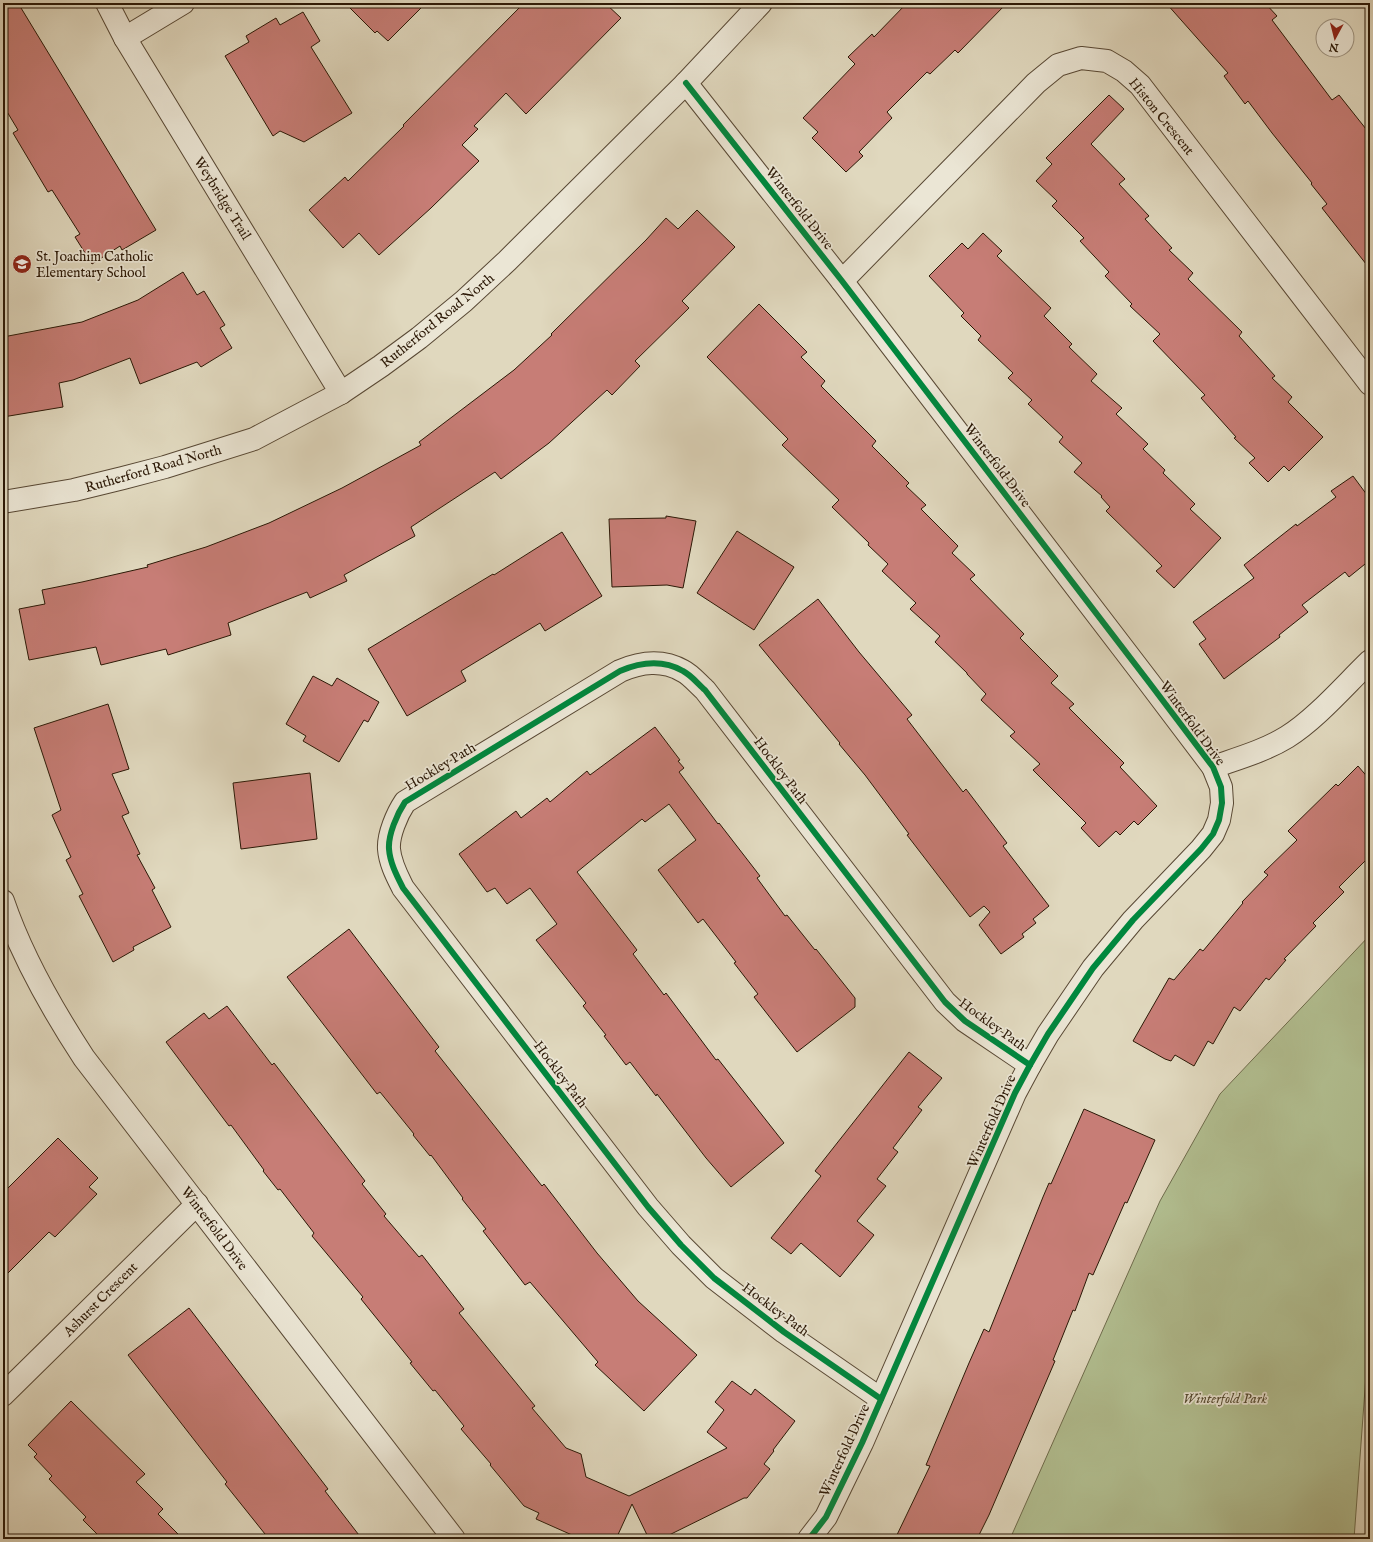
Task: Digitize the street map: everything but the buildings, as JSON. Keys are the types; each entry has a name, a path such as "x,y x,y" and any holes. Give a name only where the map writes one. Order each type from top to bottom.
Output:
{"street":[{"name":"Weybridge Trail","path":"107,3 125,38 341,393"},
{"path":"125,38 183,3"},
{"name":"Rutherford Road North","path":"3,502 74,490 123,478 254,439 341,393 419,338 464,301 507,262 686,83 761,3"},
{"name":"Histon Crescent","path":"842,281 1036,83 1058,65 1080,58 1107,61 1124,71 1140,85 1370,384"},
{"name":"Winterfold Drive","path":"686,83 842,281 1213,767 1222,787 1222,803 1219,820 1212,834 1201,849 1133,920 1093,968 1048,1034 1030,1065 1015,1093 862,1442 826,1517 809,1539"},
{"path":"1213,767 1261,751 1287,737 1306,724 1370,661"},
{"name":"Hockley Path","path":"880,1399 784,1332 714,1278 681,1245 648,1207 403,888 393,868 389,849 397,814 405,802 620,671 635,664 660,663 684,671 705,690 945,1002 965,1021 1030,1065"},
{"name":"Winterfold Drive","path":"3,901 28,961 43,990 84,1058 454,1539"},
{"name":"Ashurst Crescent","path":"3,1395 197,1204"}],"green space":[{"name":"Winterfold Park","path":"1370,935 1370,1321 1354,1539 1010,1539 1160,1201 1220,1094"}],"cycle path":[{"path":"686,83 842,281 1148,681 1213,767 1221,787 1222,803 1219,820 1213,834 1201,849 1133,920 1093,968 1048,1034 1030,1065 1015,1093 862,1443 826,1517 809,1539"},
{"path":"881,1399 784,1332 714,1278 681,1245 648,1207 403,888 392,864 389,849 390,837 396,818 405,802 620,671 652,663 675,667 689,675 705,690 945,1002 965,1021 1030,1065"}],"place":[{"name":"St. Joachim Catholic Elementary School","path":"22,264"}]}
